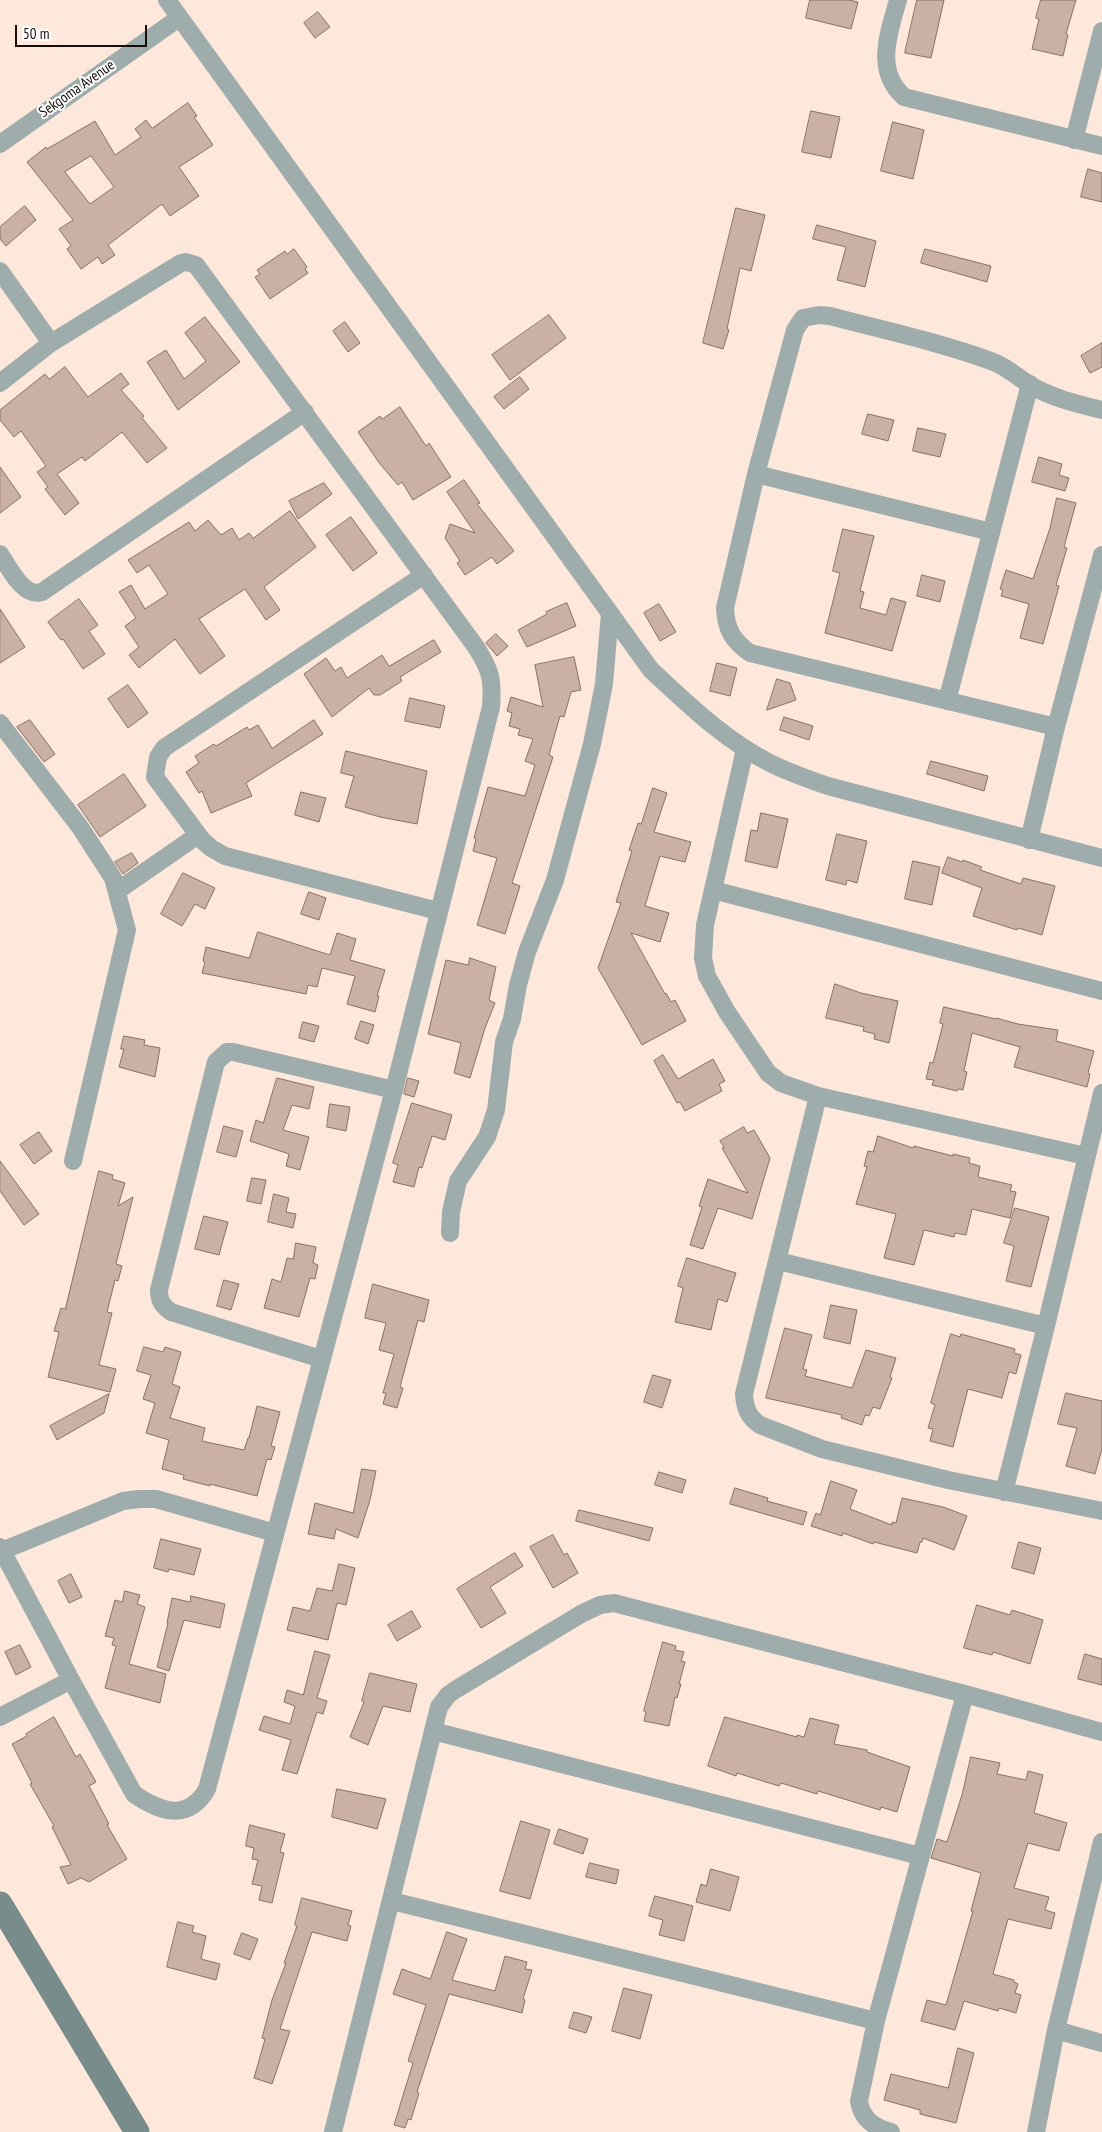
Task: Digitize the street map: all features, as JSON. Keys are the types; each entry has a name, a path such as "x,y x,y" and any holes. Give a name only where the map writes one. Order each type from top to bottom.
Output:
{"street":[{"path":"166,0 651,670 707,722 745,750 781,769 828,786 1102,858"},
{"path":"898,0 885,54 890,76 895,87 904,97 1102,146"},
{"name":"Sekgoma Avenue","path":"0,144 179,18"},
{"path":"1074,140 1102,32"},
{"path":"0,383 51,343 181,263 192,263 200,268 424,575 488,668 493,689 491,707 394,1090 207,1789 195,1806 181,1810 163,1810 150,1805 134,1794 1,1549 123,1501 139,1499 156,1499 275,1533"},
{"path":"0,271 51,343"},
{"path":"1056,727 750,653 739,646 730,634 726,623 726,608 756,474 795,330 803,318 819,315 830,316 953,349 993,362 1030,384 1067,401 1102,410"},
{"path":"947,701 1030,384"},
{"path":"0,554 28,592 37,594 42,592 305,412"},
{"path":"756,474 990,532"},
{"path":"1029,840 1056,727 1102,555"},
{"path":"424,575 164,748 158,757 155,777 198,834 212,848 225,856 438,911"},
{"path":"450,1233 451,1212 458,1181 486,1137 496,1110 504,1042 512,1019 518,984 527,952 555,880 592,744 604,684 610,613"},
{"path":"0,723 80,827 114,878 127,930 73,1161"},
{"path":"745,750 704,925 703,944 707,976 727,1012 768,1073 781,1083 818,1096 1086,1156"},
{"path":"117,891 198,834"},
{"path":"713,890 1102,992"},
{"path":"321,1359 171,1312 159,1300 159,1290 216,1062 227,1052 233,1052 394,1090"},
{"path":"1004,1492 1102,1093"},
{"path":"818,1096 744,1394 744,1404 752,1419 760,1425 822,1449 948,1480 1102,1511"},
{"path":"778,1261 1046,1326"},
{"path":"334,2132 439,1708 448,1695 455,1690 581,1614 600,1605 614,1603 965,1694 1102,1732"},
{"path":"0,1717 71,1680"},
{"path":"892,2132 879,2128 869,2122 860,2110 859,2101 876,2021 965,1694"},
{"path":"433,1730 920,1856"},
{"path":"1036,2132 1056,2030 1102,1842"},
{"path":"392,1901 876,2021"},
{"path":"4,1920 137,2132"},
{"path":"1056,2030 1102,2042"}],"building":[{"path":"810,0 849,0 858,2 851,29 806,18"},
{"path":"917,0 944,0 931,58 905,53"},
{"path":"1041,0 1076,0 1066,34 1068,35 1063,56 1032,49 1039,19 1036,18"},
{"path":"318,12 330,27 315,38 304,23"},
{"path":"188,103 197,116 194,117 213,145 179,167 199,196 170,216 162,204 108,245 115,255 102,264 98,257 81,269 67,249 71,246 59,229 73,220 27,162 46,147 47,149 95,121 115,155 141,137 135,129 146,120 152,128","holes":["91,156 114,187 90,204 65,172"]},
{"path":"811,111 840,117 831,158 802,152"},
{"path":"893,122 924,130 913,179 881,171"},
{"path":"1088,169 1102,173 1102,202 1081,197"},
{"path":"25,206 36,220 6,246 0,239 0,227"},
{"path":"736,208 765,215 751,271 740,268 727,329 729,330 723,349 703,343"},
{"path":"817,225 876,241 865,287 837,280 846,247 813,239"},
{"path":"294,249 307,267 305,269 308,273 270,299 255,277 260,274 257,270 285,251 287,254"},
{"path":"925,249 991,266 987,282 921,263"},
{"path":"549,315 566,338 510,380 492,355"},
{"path":"205,317 240,362 178,410 147,362 166,350 184,379 206,361 185,333"},
{"path":"345,322 360,343 348,352 333,331"},
{"path":"1102,343 1102,367 1090,373 1081,356"},
{"path":"65,367 88,397 121,373 129,384 121,390 144,416 142,418 167,448 147,463 122,432 85,461 82,457 57,474 79,503 65,515 45,489 48,487 37,472 46,466 21,431 14,437 0,420 0,410 45,374 49,379"},
{"path":"520,377 529,389 504,409 494,397"},
{"path":"400,407 426,446 429,443 451,477 413,500 402,482 398,485 380,464 358,432 380,416 382,419"},
{"path":"868,414 894,420 888,441 862,434"},
{"path":"918,428 946,434 940,457 913,451"},
{"path":"1039,457 1062,464 1059,475 1069,478 1065,491 1032,482"},
{"path":"0,467 21,497 0,513"},
{"path":"464,480 480,503 477,504 514,551 497,564 492,557 465,575 457,563 460,561 445,538 450,524 475,533 447,492"},
{"path":"324,483 332,494 298,519 289,501"},
{"path":"1057,498 1076,503 1064,547 1067,548 1056,585 1059,586 1043,644 1020,638 1029,604 1001,596 1003,590 1000,589 1006,570 1033,579 1050,528"},
{"path":"290,511 316,547 264,587 280,610 266,620 245,589 199,619 225,656 200,674 175,639 139,668 129,655 139,647 125,626 136,618 119,592 131,585 145,609 168,594 149,565 137,573 128,560 189,522 195,531 208,520 221,535 232,528 239,540 249,533 253,538"},
{"path":"351,517 377,553 353,571 326,535"},
{"path":"843,529 874,536 860,591 864,592 860,608 886,615 891,598 906,602 892,651 825,633 840,573 833,571"},
{"path":"922,575 945,581 940,602 917,596"},
{"path":"79,599 98,625 89,631 105,654 83,669 63,639 61,640 48,622"},
{"path":"567,603 576,626 527,647 518,630 547,614 546,612"},
{"path":"659,604 676,632 660,641 644,613"},
{"path":"0,609 25,647 0,663"},
{"path":"496,634 508,646 497,656 486,643"},
{"path":"434,640 441,652 400,677 402,681 380,695 374,695 369,688 332,717 304,674 326,658 335,671 341,667 347,678 382,655 389,666"},
{"path":"574,657 581,690 571,692 564,717 560,716 549,755 553,757 512,883 520,886 505,934 477,925 497,858 473,851 476,839 474,838 488,787 525,796 535,765 525,761 533,739 518,735 520,729 509,726 512,713 507,711 511,697 543,707 535,665"},
{"path":"717,663 737,668 730,696 710,691"},
{"path":"777,679 790,683 796,700 767,710"},
{"path":"128,685 148,713 128,728 108,699"},
{"path":"410,698 445,706 440,728 405,721"},
{"path":"784,717 813,726 809,740 780,730"},
{"path":"30,720 55,754 44,762 17,727"},
{"path":"314,720 323,734 246,783 252,796 211,813 202,791 199,793 186,772 199,763 195,756 247,727 249,730 258,725 272,748"},
{"path":"346,751 427,771 417,824 380,817 345,807 354,776 341,773"},
{"path":"931,761 988,776 984,791 927,774"},
{"path":"124,774 146,806 100,837 78,805"},
{"path":"653,788 667,793 654,832 691,842 685,862 660,856 645,906 669,913 660,942 631,933 665,994 671,1002 675,1000 686,1021 642,1045 598,968 621,903 616,902 632,851 629,850 638,823 641,824"},
{"path":"301,792 326,798 319,822 295,815"},
{"path":"761,813 788,819 777,868 745,861 751,830 757,831"},
{"path":"837,834 867,841 857,883 847,880 846,885 826,880"},
{"path":"132,853 138,863 123,874 115,862"},
{"path":"948,857 982,867 980,870 1021,884 1023,878 1055,886 1042,935 1018,928 1017,930 973,916 982,888 942,873"},
{"path":"913,861 940,867 932,905 905,899"},
{"path":"183,873 215,888 205,909 195,904 182,926 161,914"},
{"path":"309,892 326,898 319,920 301,914"},
{"path":"258,932 330,955 337,933 356,939 350,960 385,970 377,996 379,996 375,1012 347,1004 355,976 322,968 317,987 308,985 306,994 202,973 206,947 249,958"},
{"path":"470,958 496,967 489,1000 495,1003 485,1028 470,1078 454,1073 461,1043 428,1034 446,960 468,965"},
{"path":"835,984 861,993 898,1001 889,1043 874,1039 875,1034 863,1031 864,1027 826,1018"},
{"path":"944,1007 1018,1024 1058,1030 1056,1041 1094,1051 1088,1073 1090,1074 1087,1087 1014,1067 1020,1047 972,1033 964,1071 967,1072 963,1090 958,1089 957,1091 932,1085 934,1080 926,1079 930,1062 933,1063 943,1024 940,1023"},
{"path":"361,1021 374,1025 368,1044 355,1039"},
{"path":"303,1022 319,1026 314,1042 299,1038"},
{"path":"124,1036 145,1040 144,1045 160,1048 155,1077 119,1067 124,1049 121,1049"},
{"path":"663,1055 678,1079 713,1059 725,1081 719,1084 722,1091 685,1111 680,1102 677,1103 654,1061"},
{"path":"277,1078 314,1087 309,1109 292,1105 283,1130 309,1137 300,1170 286,1166 289,1154 250,1141 256,1120 263,1123"},
{"path":"408,1078 419,1081 414,1097 404,1094"},
{"path":"412,1103 452,1115 445,1140 432,1136 422,1168 419,1167 414,1187 393,1182 398,1165 393,1163"},
{"path":"330,1104 350,1107 346,1131 327,1127"},
{"path":"224,1126 243,1131 236,1157 217,1152"},
{"path":"744,1127 747,1133 754,1130 770,1158 752,1219 718,1208 703,1249 690,1245 702,1207 699,1206 708,1179 748,1193 722,1148 724,1147 720,1141"},
{"path":"39,1132 52,1151 34,1164 20,1145"},
{"path":"878,1136 913,1148 914,1146 953,1156 953,1154 970,1158 969,1163 980,1166 978,1177 1012,1185 1010,1191 1016,1192 1010,1218 972,1209 966,1235 955,1233 954,1237 924,1230 914,1265 884,1258 896,1214 856,1204 867,1167 864,1166 868,1151 873,1152"},
{"path":"0,1161 39,1214 24,1225 0,1191"},
{"path":"99,1171 113,1175 112,1179 125,1183 118,1206 133,1197 116,1264 122,1266 118,1281 115,1280 107,1312 112,1313 99,1365 116,1369 110,1392 48,1377 59,1332 54,1331 61,1308 65,1309"},
{"path":"252,1178 266,1180 261,1204 247,1201"},
{"path":"274,1194 289,1198 286,1212 296,1214 293,1228 268,1222"},
{"path":"1015,1208 1049,1217 1031,1287 1006,1281 1014,1246 1004,1243"},
{"path":"204,1216 228,1222 219,1255 195,1249"},
{"path":"296,1243 316,1247 313,1263 318,1265 315,1279 310,1278 299,1317 264,1308 272,1279 281,1282 287,1258 293,1259"},
{"path":"687,1258 736,1273 727,1302 718,1299 711,1330 675,1322 683,1288 678,1286"},
{"path":"224,1280 239,1284 231,1310 217,1306"},
{"path":"373,1284 429,1300 424,1322 418,1320 400,1387 403,1388 397,1408 383,1404 386,1393 383,1393 394,1354 379,1350 386,1323 365,1318"},
{"path":"831,1305 857,1310 850,1344 824,1338"},
{"path":"785,1328 812,1335 803,1369 807,1370 805,1376 852,1388 866,1350 896,1358 890,1377 892,1378 880,1409 873,1407 869,1416 865,1415 862,1425 841,1418 842,1415 766,1398"},
{"path":"951,1334 960,1337 961,1334 1015,1349 1014,1353 1021,1355 1016,1374 1009,1372 1002,1398 968,1389 953,1447 930,1441 933,1429 928,1428 935,1405 931,1403"},
{"path":"144,1347 163,1352 165,1347 181,1352 172,1384 180,1387 170,1418 205,1428 202,1441 244,1450 257,1406 280,1412 271,1446 275,1447 271,1460 267,1459 257,1496 183,1479 184,1475 162,1469 169,1440 146,1433 155,1403 143,1399 151,1375 137,1371"},
{"path":"653,1375 671,1380 662,1408 644,1402"},
{"path":"1066,1393 1102,1401 1102,1449 1095,1474 1066,1466 1077,1428 1058,1424"},
{"path":"109,1394 104,1413 57,1440 50,1426"},
{"path":"362,1469 376,1471 370,1500 358,1538 336,1529 334,1539 308,1534 315,1503 353,1513"},
{"path":"659,1472 686,1480 682,1493 655,1485"},
{"path":"831,1481 857,1490 850,1509 892,1525 892,1522 896,1523 902,1498 943,1507 967,1516 954,1550 923,1538 917,1553 874,1542 873,1544 843,1533 842,1536 811,1526 816,1513 820,1515"},
{"path":"735,1488 768,1498 767,1501 807,1512 803,1525 730,1504"},
{"path":"579,1510 653,1528 649,1541 576,1521"},
{"path":"553,1535 564,1555 567,1553 578,1573 553,1588 530,1547"},
{"path":"161,1539 201,1549 194,1575 169,1569 168,1572 154,1568"},
{"path":"1019,1542 1041,1548 1034,1574 1012,1568"},
{"path":"515,1553 523,1566 490,1587 506,1613 481,1628 457,1589"},
{"path":"339,1564 355,1568 346,1605 337,1603 328,1640 287,1630 293,1607 310,1611 317,1588 332,1591"},
{"path":"71,1574 82,1597 69,1603 58,1581"},
{"path":"125,1591 140,1595 137,1604 145,1607 129,1664 166,1674 160,1703 105,1688 116,1646 112,1645 114,1638 105,1636 115,1600 122,1602"},
{"path":"191,1596 225,1604 220,1628 184,1620 169,1671 157,1667 172,1598 190,1602"},
{"path":"977,1605 1010,1615 1012,1610 1043,1620 1030,1664 993,1652 992,1655 964,1648"},
{"path":"412,1611 421,1627 397,1641 388,1625"},
{"path":"663,1642 676,1646 675,1650 684,1652 681,1661 685,1662 669,1726 644,1721 646,1712 644,1711"},
{"path":"20,1645 31,1667 16,1675 5,1652"},
{"path":"315,1651 330,1655 317,1698 327,1701 323,1714 317,1712 297,1774 282,1770 291,1740 259,1730 264,1716 290,1724 295,1706 284,1702 287,1690 303,1695"},
{"path":"1085,1654 1102,1659 1102,1685 1078,1679"},
{"path":"370,1673 417,1684 410,1712 383,1706 368,1745 350,1737 364,1702 362,1701"},
{"path":"54,1717 76,1757 80,1754 96,1782 89,1786 109,1824 107,1825 127,1859 89,1882 81,1878 68,1884 60,1867 71,1865 52,1827 54,1826 30,1784 32,1783 12,1744"},
{"path":"725,1717 797,1737 797,1735 804,1737 810,1718 839,1725 834,1744 867,1750 867,1752 910,1767 897,1812 881,1807 880,1810 818,1791 817,1794 781,1783 779,1786 737,1773 736,1776 708,1766"},
{"path":"971,1757 1000,1763 997,1774 1026,1780 1028,1771 1043,1775 1034,1813 1067,1823 1059,1851 1028,1843 1014,1888 1049,1897 1045,1910 1055,1913 1051,1929 1008,1919 993,1974 1014,1980 1018,1984 1015,1993 1021,1995 1016,2013 999,2008 998,2011 964,2001 955,2030 921,2021 927,2000 946,2005 973,1911 971,1911 981,1873 931,1858 937,1839 947,1842 962,1795"},
{"path":"337,1789 386,1799 377,1829 332,1817"},
{"path":"521,1821 550,1830 530,1899 500,1891"},
{"path":"250,1825 285,1834 280,1852 284,1853 272,1903 259,1900 262,1886 252,1884 258,1860 252,1859 254,1848 246,1846"},
{"path":"559,1829 588,1839 583,1854 554,1844"},
{"path":"590,1863 619,1870 616,1884 586,1877"},
{"path":"711,1869 739,1877 730,1911 696,1902 701,1884 706,1886"},
{"path":"655,1896 693,1906 684,1941 659,1935 663,1920 649,1916"},
{"path":"302,1898 352,1911 348,1925 351,1926 347,1941 312,1932 280,2029 290,2031 272,2084 254,2078 265,2039 262,2038 272,2000 297,1926 295,1925"},
{"path":"178,1922 194,1926 192,1932 206,1936 201,1959 220,1964 216,1980 167,1967"},
{"path":"447,1932 467,1939 452,1980 495,1991 505,1956 527,1962 525,1969 532,1970 523,1999 525,2000 522,2013 449,1994 417,2092 419,2093 411,2120 408,2119 405,2128 394,2125 413,2063 408,2061 426,2005 393,1994 402,1969 430,1979"},
{"path":"242,1933 258,1939 250,1960 234,1954"},
{"path":"624,1988 652,1995 640,2039 612,2031"},
{"path":"574,2012 592,2017 586,2033 569,2028"},
{"path":"958,2048 974,2053 956,2123 920,2114 920,2110 884,2100 891,2074 948,2088"}]}
